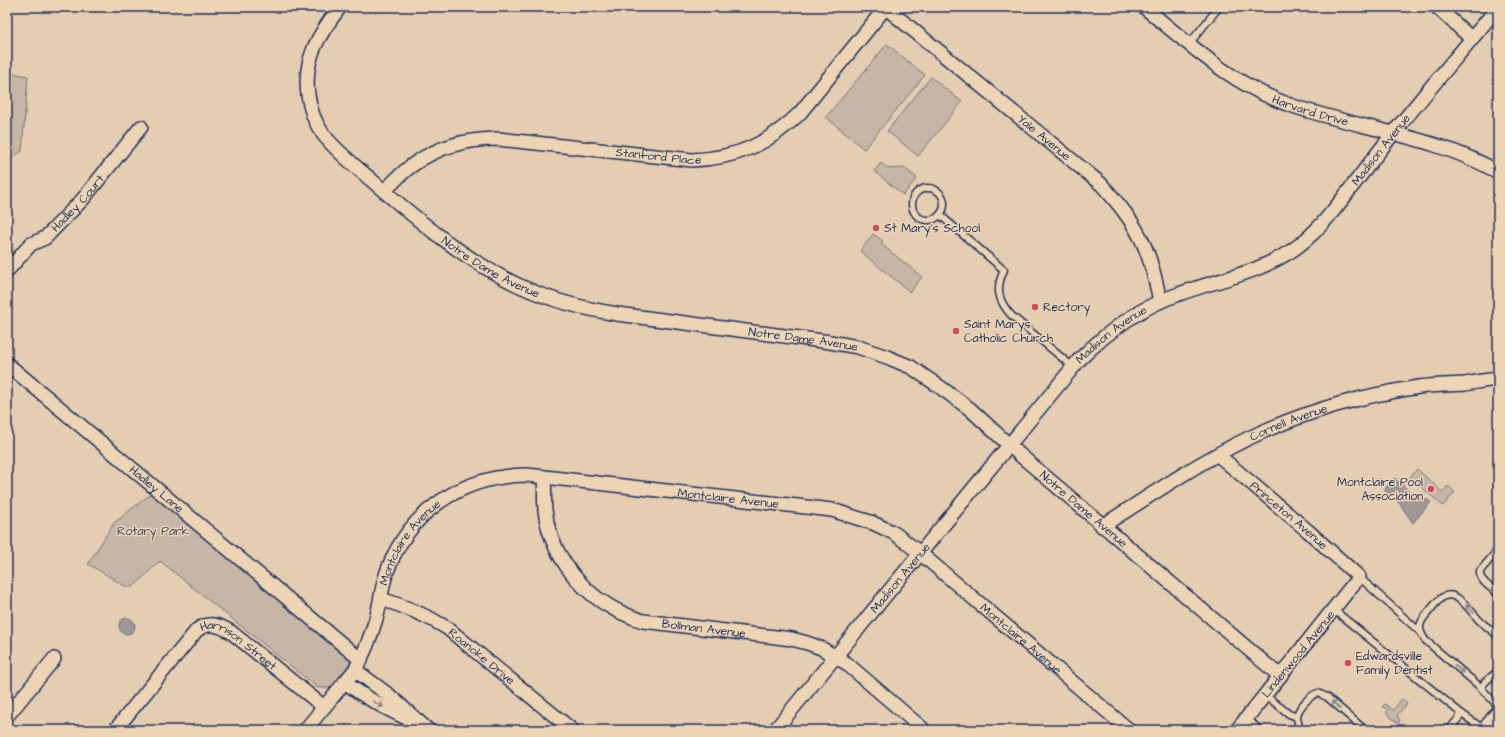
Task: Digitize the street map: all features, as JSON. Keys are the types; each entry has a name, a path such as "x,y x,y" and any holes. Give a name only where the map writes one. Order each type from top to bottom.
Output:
{"main road":[{"path":"1486,730 1498,717"}],"street":[{"name":"Notre Dame Avenue","path":"340,7 318,38 311,55 308,68 308,96 316,122 323,134 335,148 384,191 472,259 498,275 527,289 586,309 801,337 858,347 911,367 940,386 970,409 1102,526 1280,676"},
{"name":"Stanford Place","path":"384,191 413,164 446,146 465,141 498,139 692,160 713,159 735,154 753,147 773,136 800,114 886,7"},
{"name":"Yale Avenue","path":"886,7 1101,184 1117,202 1133,224 1144,245 1153,269 1160,301"},
{"name":"Harvard Drive","path":"1144,7 1213,64 1266,95 1292,106 1431,143 1460,153 1498,172"},
{"path":"1437,7 1472,39"},
{"name":"Madison Avenue","path":"775,730 1073,367 1097,342 1140,311 1160,301 1180,293 1248,273 1271,263 1293,250 1327,219 1394,134 1498,7"},
{"name":"Hadley Court","path":"7,271 31,244 45,238 83,199 141,127"},
{"name":"Hadley Lane","path":"7,364 358,665 424,727"},
{"name":"Cornell Avenue","path":"1102,526 1166,484 1218,455 1262,432 1301,417 1386,393 1420,387 1466,384 1498,379"},
{"name":"Princeton Avenue","path":"1218,455 1308,531 1359,578"},
{"name":"Montclaire Avenue","path":"304,730 358,665 376,620 389,566 401,542 413,525 440,500 459,490 476,482 515,475 832,510 867,520 894,533 920,553 1129,730"},
{"name":"Bollman Avenue","path":"544,477 545,511 557,551 568,569 582,584 608,606 643,621 792,640 821,648 846,663 924,730"},
{"name":"Lindenwood Avenue","path":"1236,730 1359,578"},
{"name":"Roanoke Drive","path":"381,599 430,617 447,628 572,730"},
{"name":"Harrison Street","path":"115,730 191,637 202,626 208,624 222,627 231,632 324,707"},
{"path":"7,716 54,659"},
{"path":"345,682 366,697 390,711 424,727"}],"lane":[{"path":"1189,44 1219,7"},
{"path":"927,188 932,189 941,195 944,205 940,215 931,219 922,218 917,215 914,211 913,201 918,192 927,188"},
{"path":"940,215 1004,270 1000,277 999,292 1000,301 1004,308 1073,367"},
{"path":"1498,550 1479,573 1481,578 1498,593"},
{"path":"1359,578 1419,631 1425,640 1481,688 1498,706"},
{"path":"1419,631 1423,620 1436,604 1443,597 1449,595 1464,603 1473,611 1480,621 1498,636"},
{"path":"1334,610 1462,714 1486,730"},
{"path":"1481,688 1485,682 1498,671"},
{"path":"1301,730 1297,717 1299,711 1311,696 1320,694 1327,697 1365,730"},
{"path":"1265,695 1289,714 1297,717"},
{"path":"1450,730 1462,714"},
{"path":"1246,718 1260,730"}],"green space":[{"path":"887,44 925,75 864,149 826,117"},
{"path":"7,72 28,76 22,151 7,162"},
{"path":"931,77 962,102 918,156 887,131"},
{"path":"881,163 888,169 904,168 917,178 903,195 874,171"},
{"path":"873,234 883,241 881,244 922,277 910,292 860,251"},
{"name":"Montclaire Pool Association","path":"1417,469 1442,492 1448,486 1455,492 1443,506 1410,477"},
{"name":"Rotary Park","path":"153,492 352,660 331,688 318,688 160,561 133,587 125,586 88,564 114,523"},
{"path":"1402,699 1407,704 1397,715 1400,720 1398,723 1387,714 1387,709 1382,707 1385,704 1393,710"}],"shaded area":[{"path":"1394,478 1409,491 1431,502 1413,523 1399,503 1384,490"},
{"path":"127,618 133,620 135,626 133,632 127,634 121,632 119,626 121,620"}],"place":[{"name":"St Mary's School","path":"876,228"},
{"name":"Rectory","path":"1035,307"},
{"name":"Saint Marys Catholic Church","path":"956,331"},
{"name":"Montclaire Pool Association","path":"1431,489"},
{"name":"Edwardsville Family Dentist","path":"1348,663"}]}
